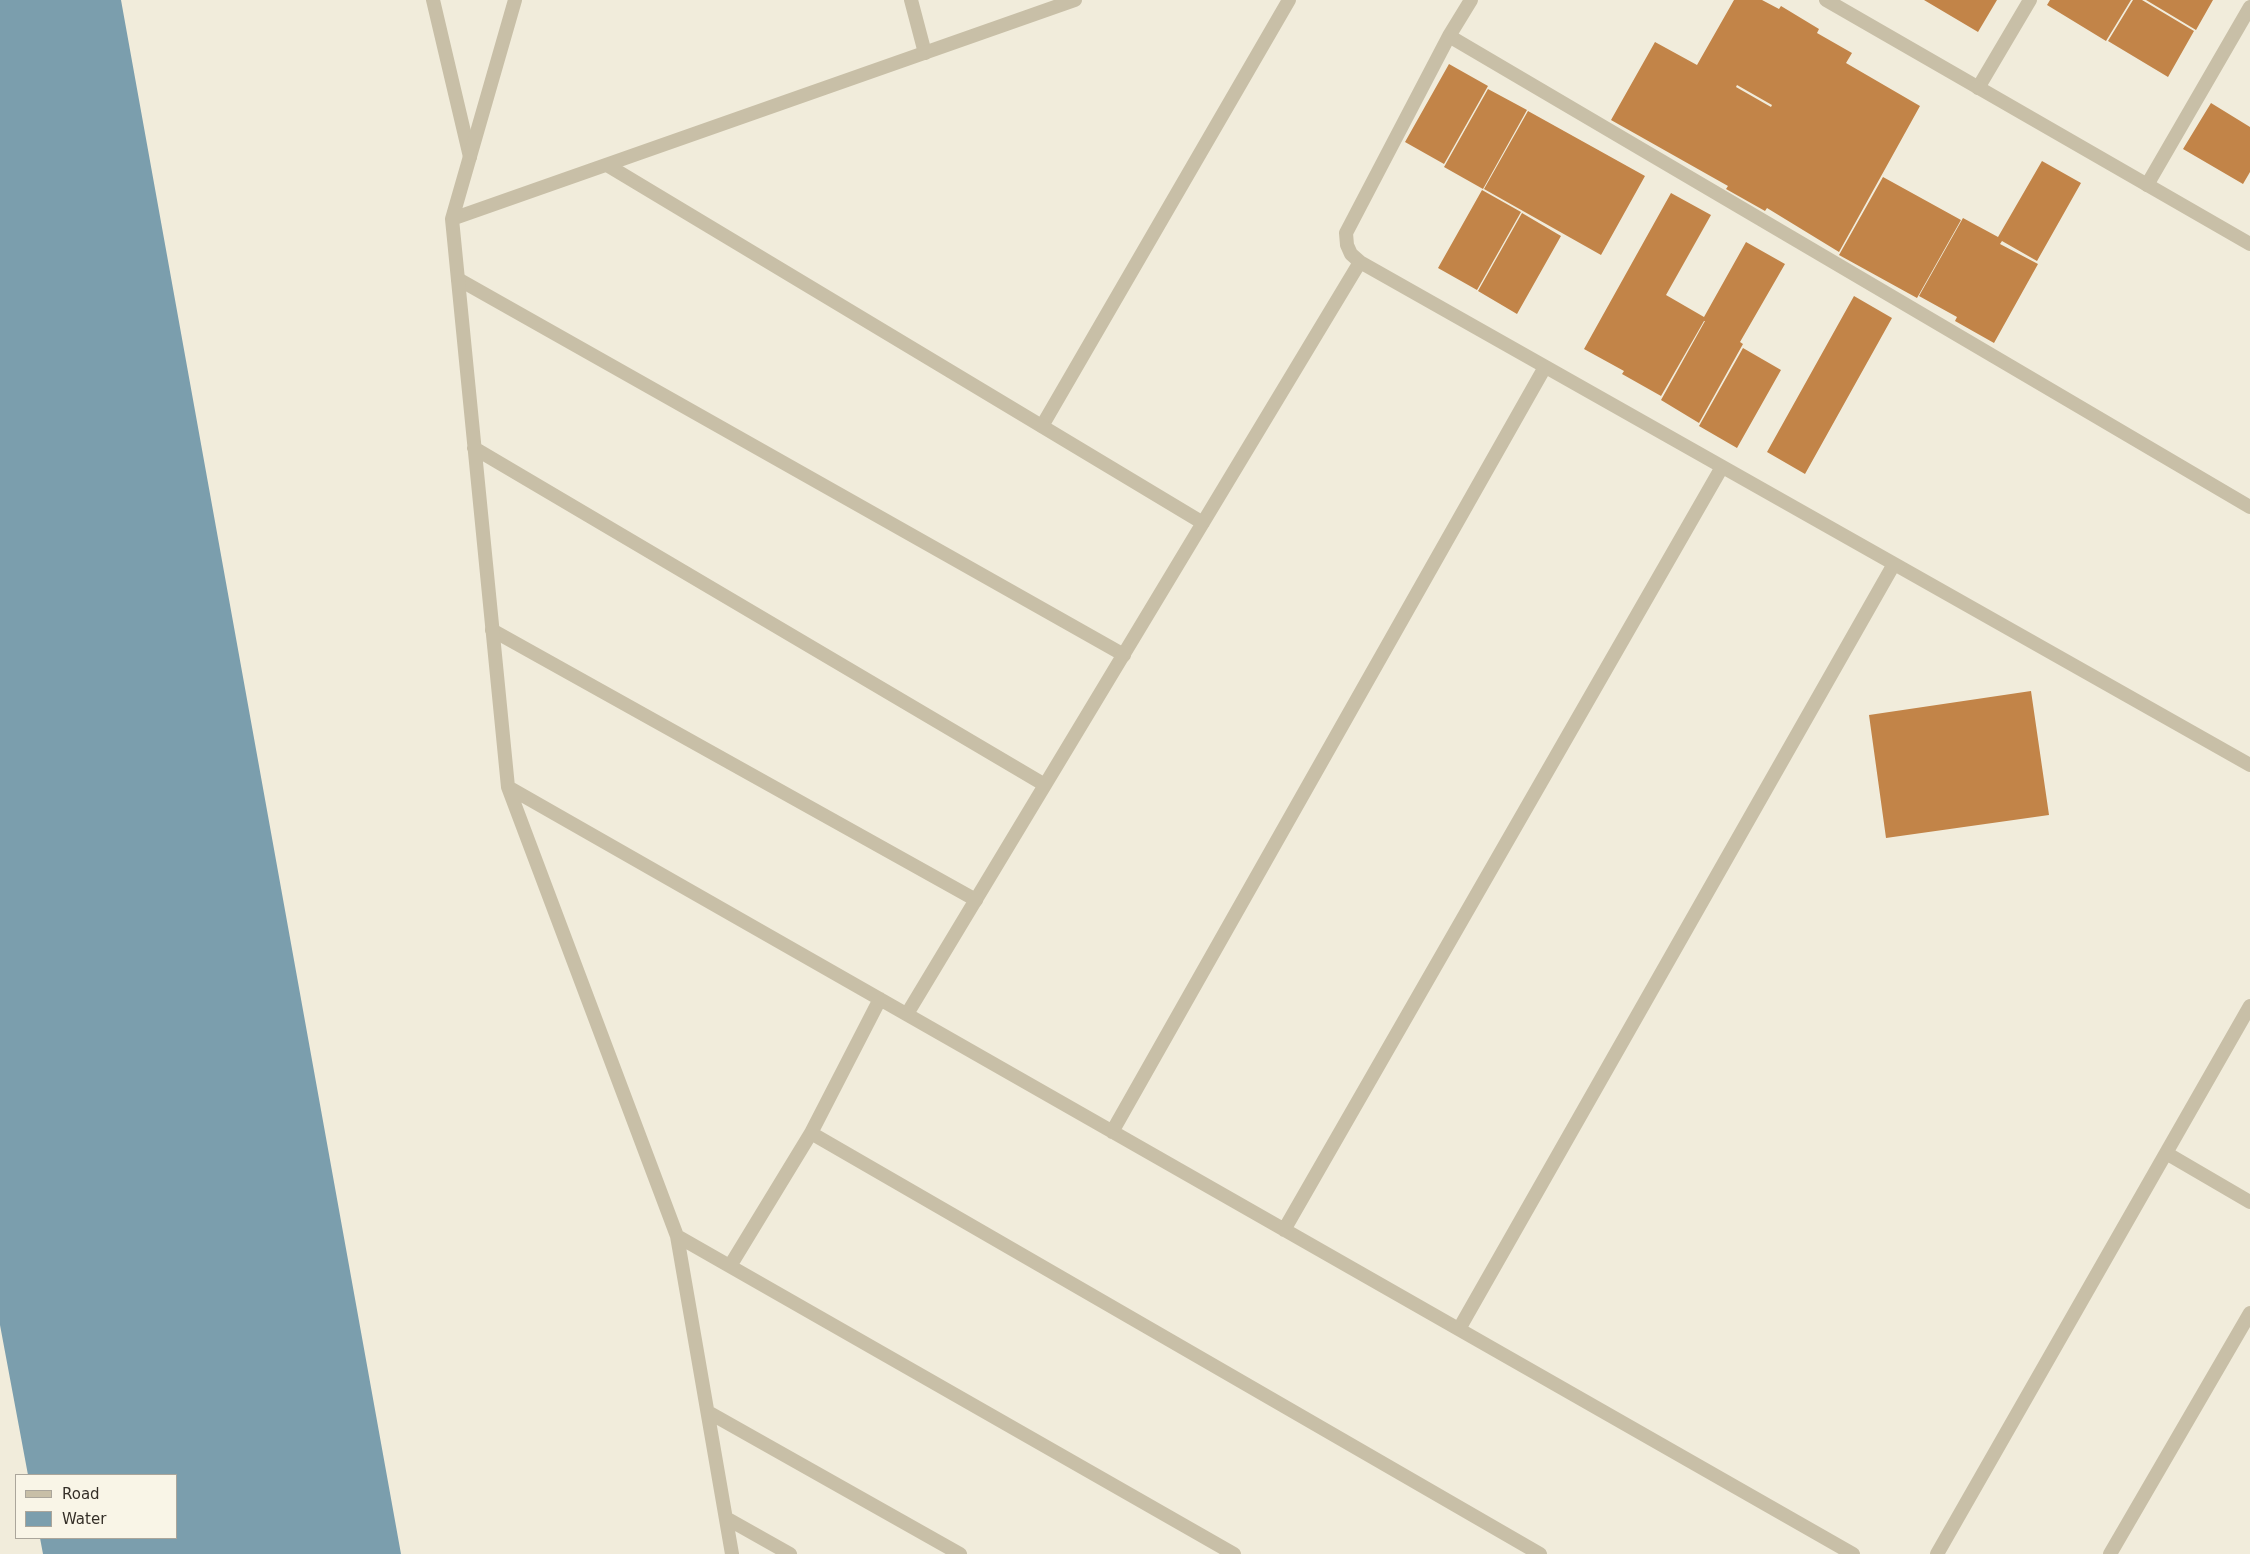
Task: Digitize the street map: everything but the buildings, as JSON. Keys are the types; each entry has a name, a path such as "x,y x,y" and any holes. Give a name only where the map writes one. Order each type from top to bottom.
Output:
{"street":[{"path":"433,0 470,157"},
{"path":"515,0 452,219 508,787 677,1236 732,1554"},
{"path":"911,0 925,53"},
{"path":"1042,426 1289,0"},
{"path":"1470,0 1449,36 1346,233 1347,245 1351,254 1360,262 2250,765"},
{"path":"1826,0 2250,244"},
{"path":"1978,88 2030,0"},
{"path":"452,219 925,53 1067,1"},
{"path":"2147,185 2250,7"},
{"path":"1449,36 2250,507"},
{"path":"607,165 1203,523"},
{"path":"907,1014 1360,262"},
{"path":"458,278 1124,655"},
{"path":"1112,1132 1545,367"},
{"path":"474,448 1045,785"},
{"path":"1284,1230 1722,467"},
{"path":"1459,1330 1894,564"},
{"path":"492,630 976,900"},
{"path":"508,787 1852,1554"},
{"path":"730,1266 811,1133 880,999"},
{"path":"1937,1554 2250,1006"},
{"path":"811,1133 1540,1554"},
{"path":"2166,1153 2250,1202"},
{"path":"677,1236 1234,1554"},
{"path":"2110,1554 2250,1313"},
{"path":"708,1412 960,1554"},
{"path":"726,1518 790,1554"}],"water":[{"path":"0,0 121,0 401,1554 43,1554 40,1539 178,1539 178,1474 28,1474 0,1325"}]}
